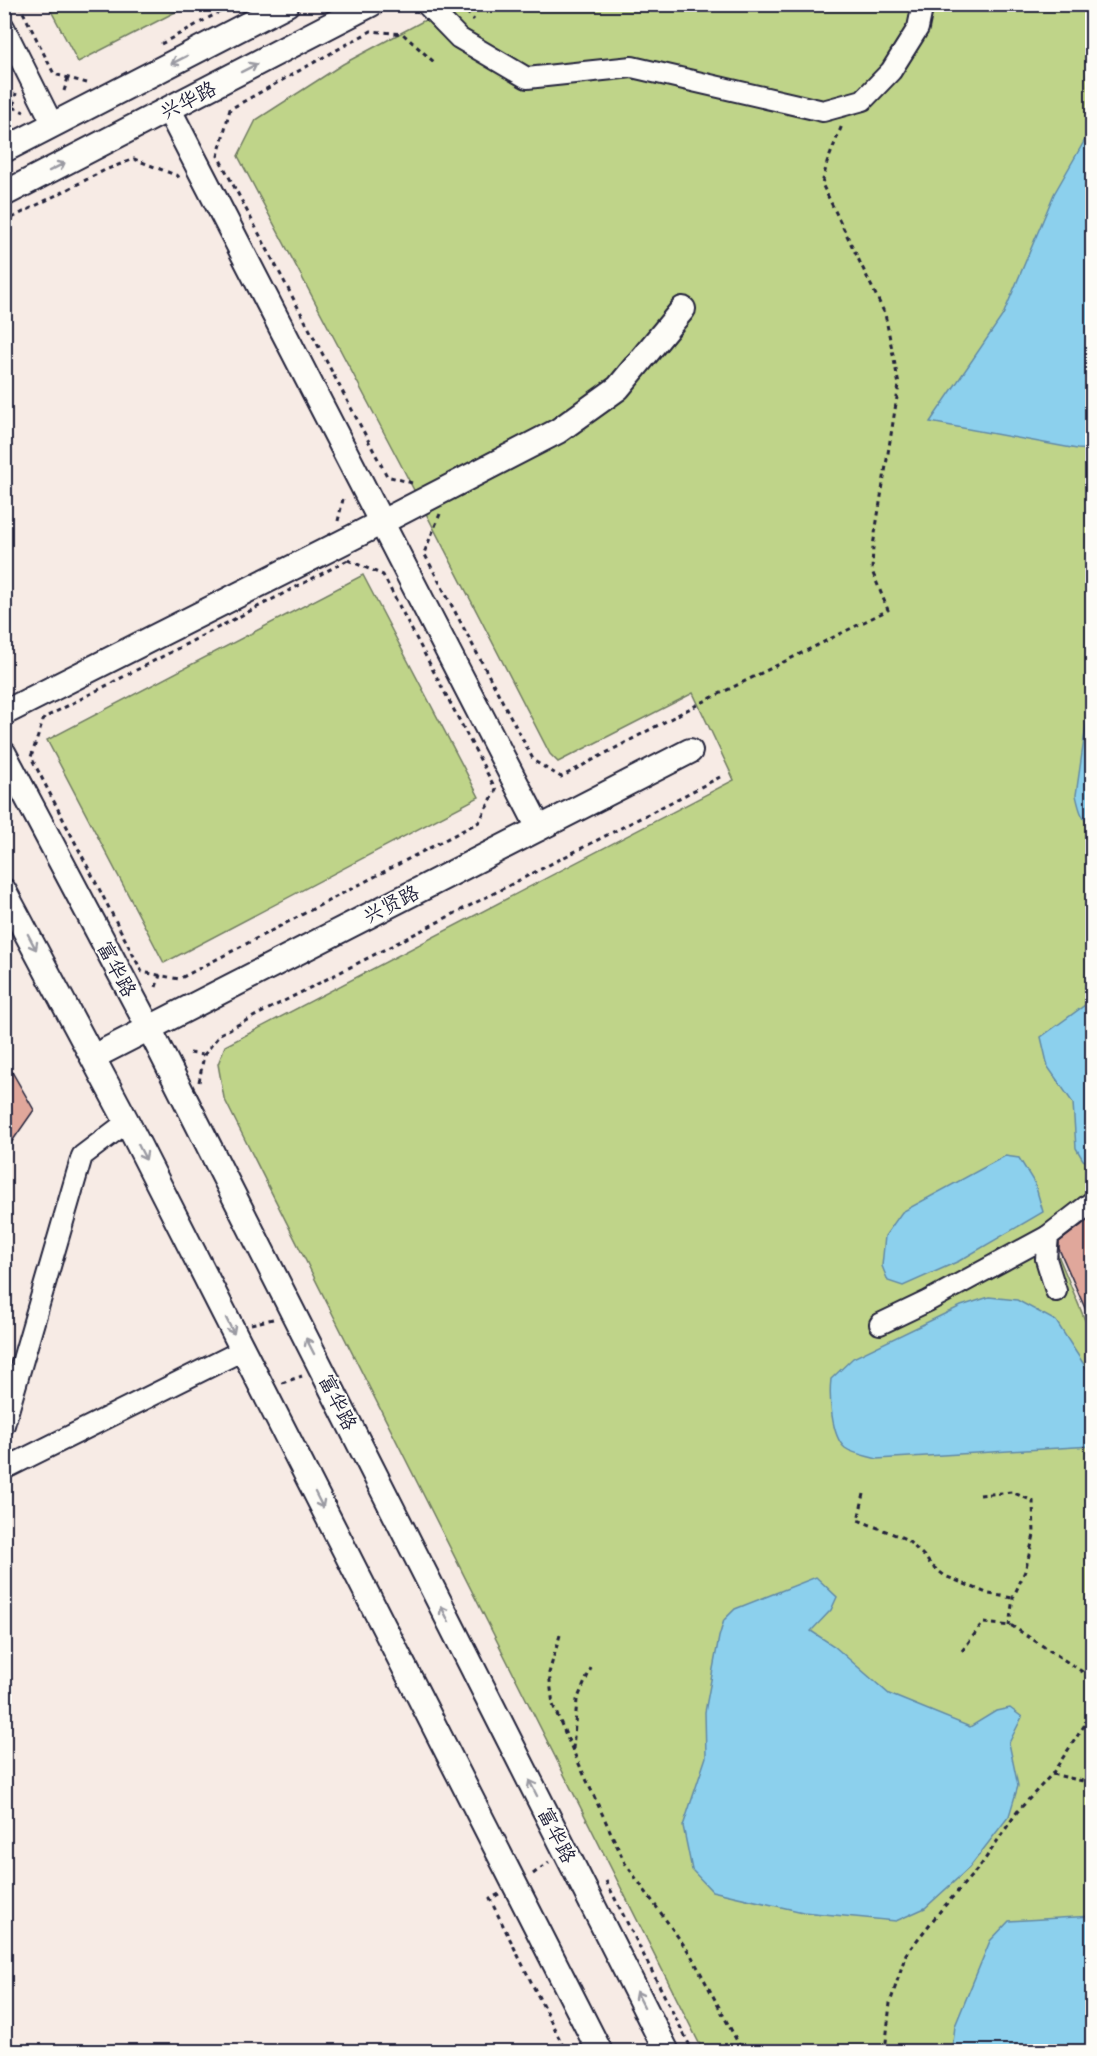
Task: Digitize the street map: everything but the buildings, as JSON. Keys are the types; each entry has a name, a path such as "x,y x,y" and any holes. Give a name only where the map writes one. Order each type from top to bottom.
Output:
{"street":[{"name":"兴华路","path":"4,150 287,4"},
{"name":"兴华路","path":"4,194 371,4"},
{"path":"426,4 459,38 527,78 632,67 823,111 863,100 891,71 918,28 923,4"},
{"path":"4,27 53,125"},
{"path":"169,110 539,828"},
{"path":"4,713 558,431 618,388 683,309"},
{"name":"兴贤路","path":"93,1057 690,751"},
{"name":"富华路","path":"4,754 149,1028 667,2052"},
{"path":"4,891 127,1122 600,2052"},
{"path":"4,1425 82,1156 127,1122"},
{"path":"880,1323 928,1301 1048,1236 1092,1202"},
{"path":"1048,1236 1046,1259 1056,1291"},
{"path":"4,1469 243,1350"}],"path":[{"path":"19,4 54,74 88,83"},
{"path":"161,44 234,4"},
{"path":"463,4 474,20"},
{"path":"393,33 395,27"},
{"path":"413,483 387,477 218,156 230,109 371,31 403,34 435,63"},
{"path":"64,91 68,78"},
{"path":"440,514 424,553 534,760 561,777 683,712 888,610 872,571 873,546 899,385 885,314 822,184 840,128 863,100"},
{"path":"13,107 24,112"},
{"path":"4,118 12,114"},
{"path":"4,222 95,175 134,159 178,176 183,187"},
{"path":"336,525 344,492"},
{"path":"348,560 371,568 383,575 496,790 478,822 179,979 160,975 142,972 31,757 44,718 348,560"},
{"path":"198,1089 204,1055 220,1034 720,777"},
{"path":"156,987 160,975"},
{"path":"190,1053 204,1055"},
{"path":"242,1326 275,1318"},
{"path":"272,1386 303,1376"},
{"path":"980,1495 1012,1492 1033,1501 1034,1535 1025,1571 1012,1598 1009,1626"},
{"path":"864,1494 858,1520 906,1539 945,1576 989,1594 1012,1598"},
{"path":"962,1652 983,1623 1009,1626 1092,1678"},
{"path":"560,1635 549,1673 553,1705 573,1751 625,1863 691,1955 743,2052"},
{"path":"573,1751 577,1700 591,1668"},
{"path":"885,2052 890,2002 906,1954 981,1865 1017,1812 1052,1774 1092,1714"},
{"path":"1052,1774 1087,1782 1092,1781"},
{"path":"527,1878 553,1859"},
{"path":"602,1874 693,2052"},
{"path":"490,1899 566,2052"}],"green space":[{"path":"48,5 189,5 78,62"},
{"path":"453,5 1092,5 1092,1211 1053,1243 1092,1337 1092,2051 703,2051 224,1098 218,1064 225,1046 734,780 693,693 558,762 550,754 238,156 256,120 343,64"},
{"path":"363,575 479,797 164,963 47,740"}],"water":[{"path":"1092,121 1092,450 930,422 1003,315 1054,194 1086,138"},
{"path":"1092,684 1092,827 1079,809 1076,795"},
{"path":"1092,1000 1092,1165 1083,1160 1076,1148 1073,1103 1048,1067 1041,1037"},
{"path":"1005,1156 1019,1158 1035,1184 1043,1212 959,1261 903,1286 888,1281 882,1266 885,1236 902,1212"},
{"path":"989,1297 1017,1300 1056,1321 1092,1377 1092,1446 877,1459 845,1448 840,1442 834,1425 830,1395 831,1379 853,1358 961,1306"},
{"path":"816,1577 837,1597 831,1610 811,1631 834,1646 889,1694 970,1727 996,1711 1010,1708 1022,1717 1009,1743 1018,1786 1009,1816 969,1868 925,1908 896,1921 803,1912 712,1891 692,1870 683,1826 706,1757 705,1712 724,1620 735,1609"},
{"path":"1092,1916 1092,2051 952,2051 955,2026 990,1941 1009,1921"}]}
